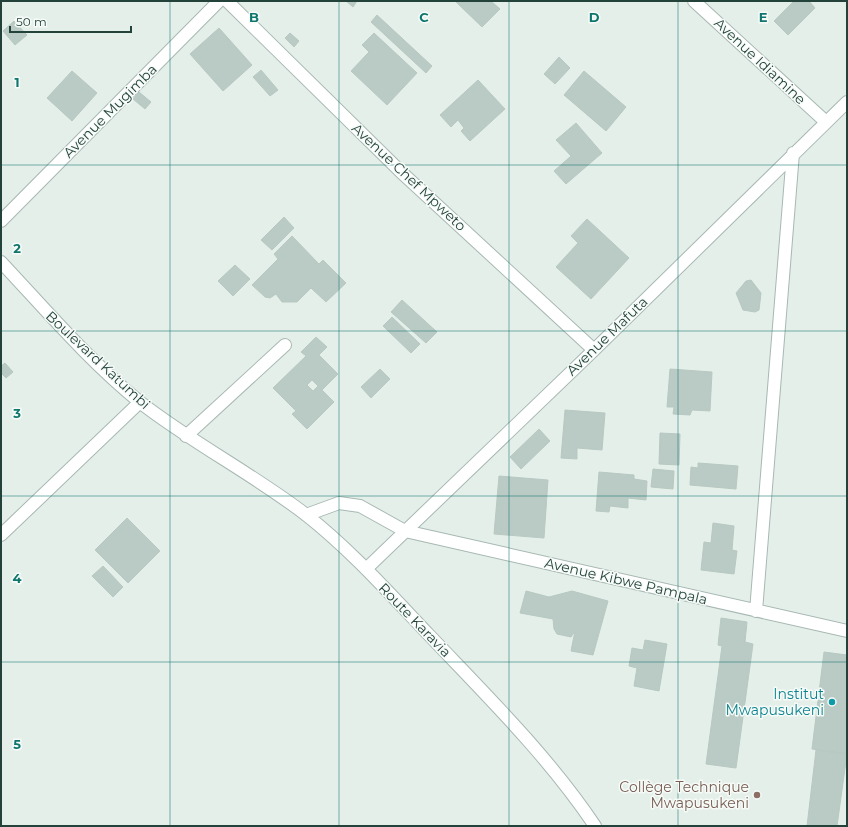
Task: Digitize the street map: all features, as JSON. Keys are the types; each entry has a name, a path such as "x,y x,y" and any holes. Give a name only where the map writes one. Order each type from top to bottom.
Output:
{"street":[{"name":"Avenue Mugimba","path":"1,221 219,1"},
{"name":"Avenue Chef Mpweto","path":"227,1 401,172 594,350"},
{"name":"Avenue Idiamine","path":"694,1 826,122"},
{"name":"Avenue Mafuta","path":"366,569 594,350 847,102"},
{"path":"756,611 794,153"},
{"name":"Boulevard Katumbi","path":"1,262 73,339 140,402 186,436 204,447"},
{"path":"186,436 285,344"},
{"path":"1,535 140,402"},
{"name":"Route Karavia","path":"204,447 251,475 306,515 336,540 366,569 486,694 553,770 595,826"},
{"name":"Avenue Kibwe Pampala","path":"306,515 339,503 360,506 405,531 569,567 756,611 847,630"}],"building":[{"path":"346,1 357,1 353,7"},
{"path":"455,1 491,1 500,9 482,27"},
{"path":"794,1 809,1 815,8 788,35 774,21"},
{"path":"377,15 432,66 426,73 371,22"},
{"path":"14,21 27,35 15,45 3,31"},
{"path":"219,28 252,65 223,91 190,54"},
{"path":"290,33 299,41 294,47 285,38"},
{"path":"374,33 417,73 387,105 351,71 369,52 362,45"},
{"path":"559,57 570,68 555,84 544,74"},
{"path":"261,70 278,90 270,96 253,77"},
{"path":"72,71 97,93 72,121 47,98"},
{"path":"584,71 626,107 606,131 564,95"},
{"path":"478,80 505,109 470,141 461,131 464,128 458,120 451,127 440,115"},
{"path":"139,92 151,102 145,109 133,99"},
{"path":"576,123 602,153 566,184 554,171 571,156 556,140"},
{"path":"284,217 294,228 272,250 261,240"},
{"path":"587,219 629,258 591,299 556,267 578,243 571,236"},
{"path":"292,236 319,264 323,260 346,283 326,302 311,288 297,302 282,302 276,294 270,298 265,297 252,285 278,259 274,254"},
{"path":"235,265 250,279 233,296 218,281"},
{"path":"751,280 761,293 759,310 755,312 743,310 736,293 746,281"},
{"path":"402,300 437,332 426,343 391,312"},
{"path":"392,317 420,344 411,353 383,326"},
{"path":"316,337 327,347 319,355 338,374 322,390 334,402 307,429 292,414 296,411 273,388 306,356 301,352","holes":["312,380 318,386 313,391 307,385"]},
{"path":"5,363 13,372 6,378 1,373 1,366"},
{"path":"380,369 390,379 371,398 361,387"},
{"path":"670,369 712,372 710,411 692,410 690,415 673,414 674,407 667,407"},
{"path":"565,410 605,413 602,450 577,448 577,459 561,458"},
{"path":"539,429 550,441 521,469 510,457"},
{"path":"660,433 680,434 679,465 659,464"},
{"path":"698,463 738,466 736,489 690,485 691,467 698,468"},
{"path":"653,469 674,471 673,489 651,487"},
{"path":"599,472 634,475 634,479 647,481 646,500 628,498 628,508 610,506 609,512 596,511"},
{"path":"499,476 548,480 544,538 494,534"},
{"path":"127,518 160,551 128,583 95,550"},
{"path":"713,523 734,526 732,550 737,551 734,574 701,570 704,542 711,543"},
{"path":"103,566 123,587 113,597 92,576"},
{"path":"526,591 549,597 572,591 608,601 593,655 571,651 575,631 571,637 557,634 554,629 553,619 520,613"},
{"path":"721,618 747,622 745,642 753,644 736,768 706,764 722,646 718,645"},
{"path":"645,640 667,644 659,691 634,686 637,668 629,666 632,648 643,650"},
{"name":"Institut Mwapusukeni","path":"824,652 847,655 847,754 812,749"},
{"path":"816,750 847,754 837,826 807,826"}],"place":[{"name":"Institut Mwapusukeni","path":"832,702"},
{"name":"Collège Technique Mwapusukeni","path":"757,795"}]}
